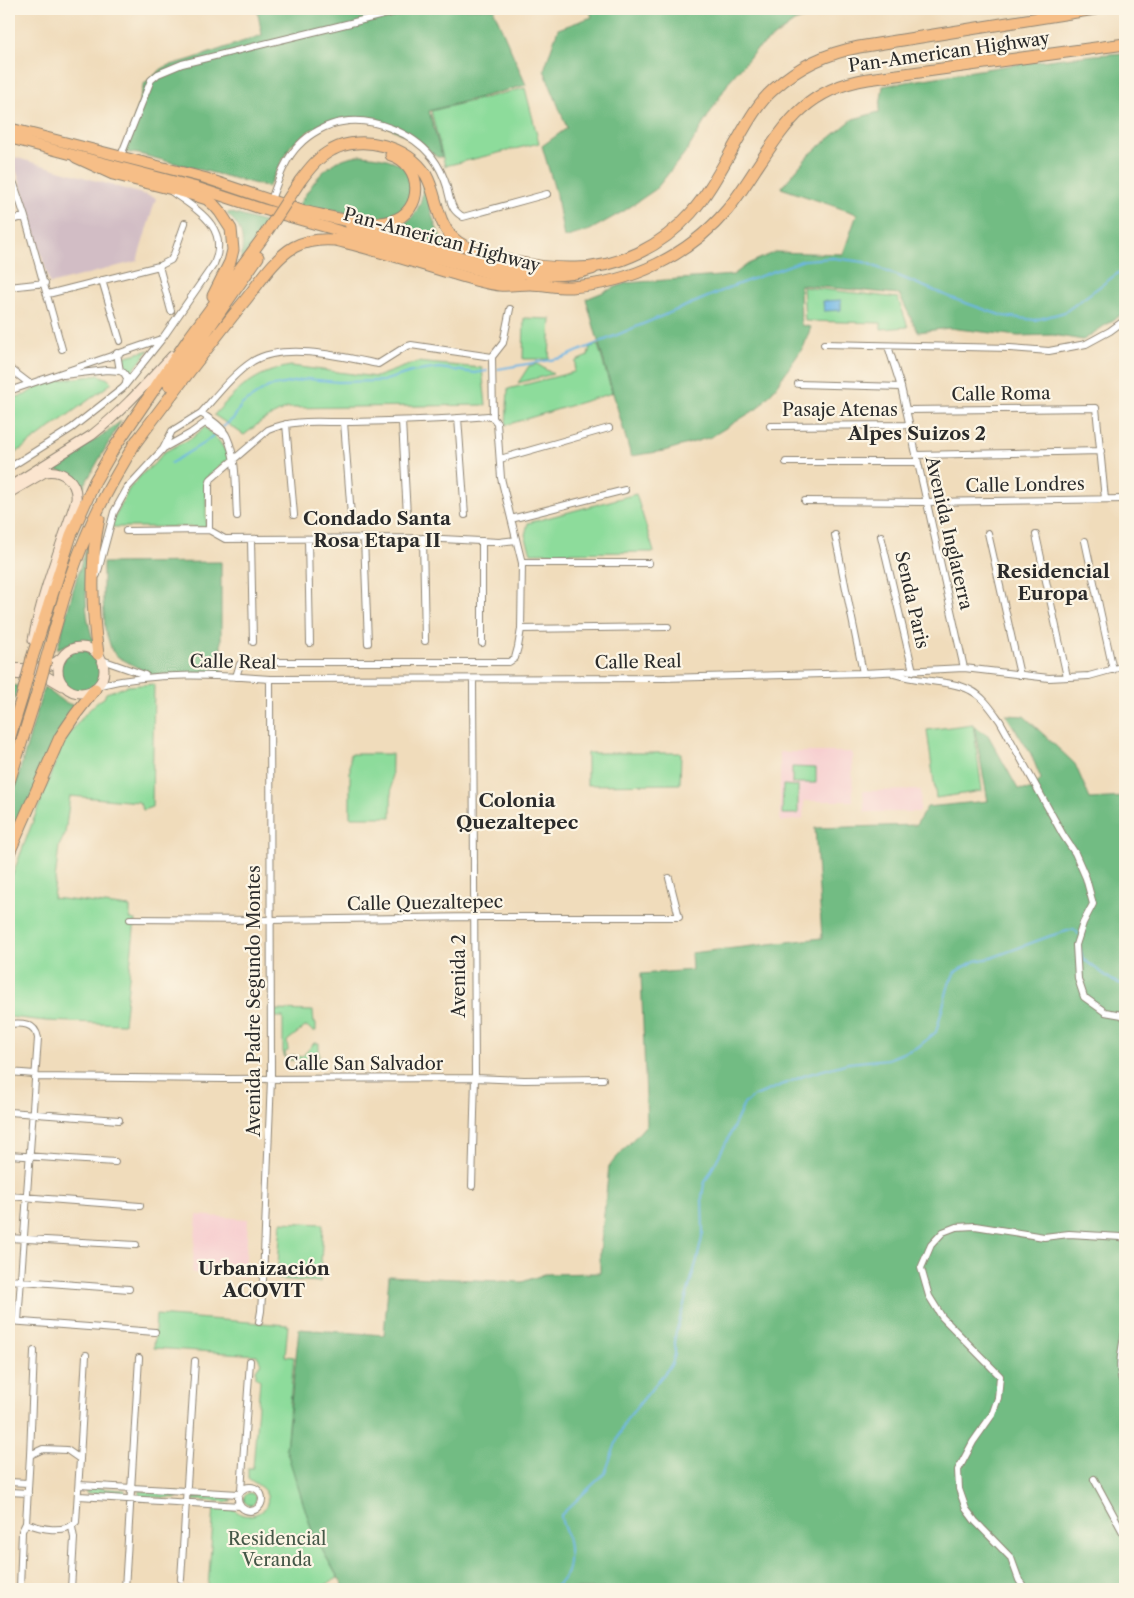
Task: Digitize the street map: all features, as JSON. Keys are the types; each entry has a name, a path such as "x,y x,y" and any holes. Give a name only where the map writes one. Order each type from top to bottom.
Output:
{"highway":[{"name":"Pan-American Highway","path":"613,263 638,254 652,246 690,214 708,190 753,114 774,88 796,72 821,58 838,51 875,44 1095,9"},
{"name":"Pan-American Highway","path":"530,284 561,287 600,283 636,274 673,256 708,230 727,210 793,116 814,98 844,84 868,79 1125,44"},
{"path":"9,782 78,556 107,492 165,391 303,184 315,162 339,147 364,144 398,150 409,156 421,167 427,176 435,195 441,220 448,233 458,242 502,259 545,267 575,268 613,263"},
{"path":"303,184 320,166 334,157 350,151 368,151 390,155 400,160 412,171 416,179 417,188 413,204 400,217 386,222 367,223 307,212"},
{"path":"76,157 113,174 164,186 207,200 220,212 231,229 233,240 232,256 200,322"},
{"path":"9,740 32,657 72,535 95,481 114,448 200,322 267,237"},
{"path":"133,446 199,358 265,276 284,255 300,244 318,240 335,240 492,283 514,286 530,284"},
{"path":"100,657 93,558 100,514 107,492"},
{"path":"9,853 60,737 97,687"}],"main road":[{"name":"Pan-American Highway","path":"9,128 120,158 205,178 307,212 491,265 535,275 571,275 613,263"},
{"name":"Pan-American Highway","path":"9,138 195,187 279,214 511,281 530,284"}],"street":[{"path":"120,158 151,80 169,68 408,9"},
{"path":"271,200 284,166 298,146 308,137 330,125 357,121 391,129 422,146 438,166 454,210 463,217 547,194"},
{"path":"11,182 25,217 62,349"},
{"path":"9,468 72,428 123,388 162,339 214,264 218,244 214,227 205,216 164,186"},
{"path":"9,220 25,217"},
{"path":"48,294 159,266 170,260 174,254 185,223"},
{"path":"159,266 171,311"},
{"path":"102,280 120,341"},
{"path":"9,287 45,283"},
{"path":"493,418 492,357 503,343 510,309"},
{"path":"824,344 1010,348 1049,351 1086,344 1110,331 1125,320"},
{"path":"9,486 92,435 112,419 189,338"},
{"path":"9,391 162,339"},
{"path":"94,586 114,512 132,480 162,449 172,431 202,413 233,378 254,361 276,352 329,354 378,364 411,345 492,357"},
{"name":"Avenida Inglaterra","path":"888,346 901,387 964,668"},
{"path":"117,353 120,371"},
{"path":"9,368 30,384"},
{"path":"51,376 107,370 120,371 127,378 123,388"},
{"path":"798,384 901,387"},
{"name":"Calle Roma","path":"906,410 1096,408 1101,451"},
{"path":"202,413 214,422 227,436 233,459 237,516"},
{"path":"209,530 209,485 211,479 268,430 296,422 402,421 488,416 497,423 501,478 522,563 521,629 515,658 509,662 255,662 240,664 236,677"},
{"path":"458,418 466,515"},
{"path":"402,421 408,516"},
{"path":"344,422 351,516"},
{"path":"162,449 205,423 227,436"},
{"path":"286,424 294,515"},
{"name":"Pasaje Atenas","path":"770,426 909,424"},
{"path":"500,459 609,428"},
{"path":"786,462 1101,451 1105,498"},
{"path":"9,494 45,472 51,471 58,472 68,478 76,492 76,500 36,623 32,657"},
{"path":"512,519 625,490"},
{"name":"Calle Londres","path":"805,501 926,502 1125,499"},
{"path":"126,531 209,530 225,539 423,538 499,542 516,540"},
{"path":"988,533 1020,675"},
{"path":"835,535 863,674"},
{"name":"Senda Paris","path":"881,536 913,671"},
{"path":"1036,536 1067,677"},
{"path":"364,538 368,643"},
{"path":"423,538 425,641"},
{"path":"251,539 253,642"},
{"path":"308,539 310,643"},
{"path":"482,541 482,643"},
{"path":"1085,541 1112,670"},
{"path":"522,563 649,563"},
{"path":"521,629 668,627"},
{"path":"9,668 48,667 54,664 66,652 79,647 86,647 100,657 105,673 97,687 82,694 69,690 46,676 9,674"},
{"name":"Calle Real","path":"100,657 149,677"},
{"path":"61,658 58,673 64,686"},
{"name":"Calle Real","path":"97,687 127,679 149,677 270,679 663,678 863,674 964,668 1049,678 1089,676 1125,666"},
{"path":"890,672 907,678 954,685 971,690 989,706 1000,721 1063,835 1075,853 1086,878 1093,904 1083,923 1076,945 1078,979 1084,997 1106,1012 1122,1015 1125,1018"},
{"name":"Avenida Padre Segundo Montes","path":"259,1322 271,1079 270,679"},
{"name":"Avenida 2","path":"472,1184 475,1078 474,679"},
{"name":"Calle Quezaltepec","path":"130,919 270,920 474,917 679,917 669,878"},
{"path":"9,1024 22,1023 33,1028 37,1032 38,1038 18,1321"},
{"name":"Calle San Salvador","path":"9,1072 35,1076 271,1079 604,1079"},
{"path":"9,1112 119,1120"},
{"path":"9,1154 115,1162"},
{"path":"9,1196 140,1206"},
{"path":"1025,1589 1019,1580 1011,1558 966,1510 959,1489 958,1470 973,1442 992,1415 998,1398 1000,1376 942,1317 929,1296 921,1268 931,1245 943,1232 956,1227 975,1226 1044,1237 1069,1234 1121,1237 1125,1239"},
{"path":"9,1238 136,1245"},
{"path":"9,1280 130,1289"},
{"path":"9,1321 155,1332"},
{"path":"1125,1331 1120,1368 1125,1388"},
{"path":"20,1589 22,1531 26,1523 28,1493 34,1351"},
{"path":"26,1523 39,1528 61,1529 72,1527 76,1522 86,1355"},
{"path":"125,1589 139,1358"},
{"path":"181,1579 195,1361"},
{"path":"240,1506 238,1498 240,1493 250,1361"},
{"path":"1120,1368 1125,1374"},
{"path":"30,1455 43,1449 67,1450 80,1459"},
{"path":"1094,1479 1125,1536"},
{"path":"9,1482 28,1483"},
{"path":"78,1496 240,1506 247,1511 255,1511 262,1502 261,1494 256,1488 248,1487 240,1493 79,1485"},
{"path":"9,1492 28,1493"},
{"path":"71,1589 74,1538 72,1527"}],"shaded area":[{"path":"14,157 156,198 137,261 50,284 13,159"},
{"path":"780,752 852,752 853,801 804,801 803,819 780,822"},
{"path":"921,790 920,812 865,812 863,791"},
{"path":"197,1215 248,1219 245,1277 192,1273"}],"green space":[{"path":"257,9 496,9 494,11 526,85 429,111 442,157 437,157 420,142 373,120 340,119 310,130 291,145 268,187 125,152 144,84 164,67 262,35"},
{"path":"589,9 829,9 794,22 756,50 730,80 688,149 656,189 624,211 590,230 564,238 557,197 542,146 567,128 544,70 558,29 592,17"},
{"path":"1125,53 1125,312 1083,340 1053,335 1018,336 949,328 918,332 899,294 800,285 801,325 811,327 804,346 772,392 758,408 711,437 664,451 631,456 586,299 626,283 733,275 748,264 775,252 843,254 857,214 781,188 809,155 853,119 879,112 883,86 1034,62"},
{"path":"525,88 539,143 445,166 431,111"},
{"path":"361,155 388,159 398,163 407,172 410,179 410,194 408,201 399,213 392,217 376,220 339,211 312,210 298,206 310,187 323,172 339,161"},
{"path":"425,185 438,231 447,246 454,253 386,232 403,224 413,216 422,197 422,187"},
{"path":"229,212 266,223 240,264 242,237 237,225 227,214"},
{"path":"803,287 898,298 908,327 881,329 881,323 805,321"},
{"path":"524,318 551,319 549,359 523,359"},
{"path":"598,345 612,393 506,425 508,389 574,372 576,361 588,356 590,347"},
{"path":"149,350 131,373 127,370 123,357"},
{"path":"417,362 482,368 486,405 287,408 262,421 244,435 214,415 248,383 257,377 278,369 291,366 376,377"},
{"path":"537,364 553,374 518,383 529,366"},
{"path":"99,375 112,383 9,458 9,399 25,395 37,387 53,381"},
{"path":"121,421 81,491 74,479 52,469 108,431"},
{"path":"205,427 219,441 230,458 206,478 206,527 110,527 129,489 142,474 164,452 192,438"},
{"path":"636,494 654,552 531,553 525,535 528,523"},
{"path":"87,546 89,558 86,590 87,610 95,646 77,640 57,649 76,580"},
{"path":"221,562 221,674 151,675 118,657 112,651 105,629 103,563"},
{"path":"81,650 96,656 102,671 96,686 81,692 66,686 60,671 66,656"},
{"path":"154,684 152,807 143,810 139,802 70,796 65,834 59,846 53,898 130,907 130,919 135,920 124,1024 46,1021 9,1017 9,884 64,740 86,713 104,698 106,693 127,686"},
{"path":"9,685 18,686 9,715"},
{"path":"44,687 65,702 79,705 9,843 9,808"},
{"path":"1006,715 1024,716 1075,764 1090,799 1125,797 1125,1589 345,1589 313,1534 286,1449 299,1329 384,1335 389,1276 522,1282 545,1274 600,1273 600,1252 609,1166 647,1124 641,974 692,970 691,953 822,938 815,828 916,825 927,807 988,801 974,726 988,735 1018,789 1032,790 1041,779 1031,754"},
{"path":"973,724 982,791 936,798 927,730"},
{"path":"587,753 681,753 680,784 587,785"},
{"path":"350,754 392,754 391,817 350,817"},
{"path":"792,767 816,768 816,783 792,783"},
{"path":"783,785 798,786 798,814 782,814"},
{"path":"274,1010 313,1011 316,1031 305,1027 287,1041 288,1051 285,1052 286,1058 292,1059 292,1055 302,1057 314,1043 319,1043 319,1060 290,1060 285,1058 283,1052 283,1017 274,1017"},
{"path":"281,1222 323,1224 320,1282 277,1279"},
{"name":"Residencial Veranda","path":"156,1315 288,1325 285,1356 294,1357 286,1449 313,1534 338,1578 318,1589 208,1587 214,1507 229,1507 242,1515 253,1515 262,1510 267,1503 266,1493 260,1486 248,1478 248,1468 253,1468 260,1380 256,1377 256,1370 261,1363 257,1355 154,1348"},
{"path":"86,1487 125,1490 124,1495 86,1493"},
{"path":"139,1491 178,1493 177,1498 139,1496"},
{"path":"248,1493 252,1493 256,1499 252,1505 248,1505 244,1501 244,1497"},
{"path":"193,1494 231,1497 231,1502 193,1500"}],"water":[{"path":"841,300 841,310 824,311 823,301"}],"waterway":[{"path":"498,369 562,358 736,285 804,260 833,258 864,262 957,300 1003,316 1035,320 1065,312 1125,268"},
{"path":"223,427 234,418 241,405 268,387 308,379 338,382 383,381 411,372 439,368 475,373 487,371"},
{"path":"171,463 215,434"},
{"path":"553,1589 567,1573 569,1561 568,1542 561,1515 605,1473 627,1419 672,1364 675,1354 675,1336 703,1233 702,1197 704,1184 744,1104 755,1096 806,1075 848,1063 888,1059 918,1047 936,1032 949,984 955,972 975,961 991,958 1050,936 1074,929 1078,934"},
{"path":"1079,946 1083,959 1113,981 1125,985"}],"district":[{"name":"Alpes Suizos 2","path":"917,433"},
{"name":"Condado Santa Rosa Etapa II","path":"377,529"},
{"name":"Residencial Europa","path":"1053,582"},
{"name":"Colonia Quezaltepec","path":"517,811"},
{"name":"Urbanización ACOVIT","path":"264,1279"}]}
